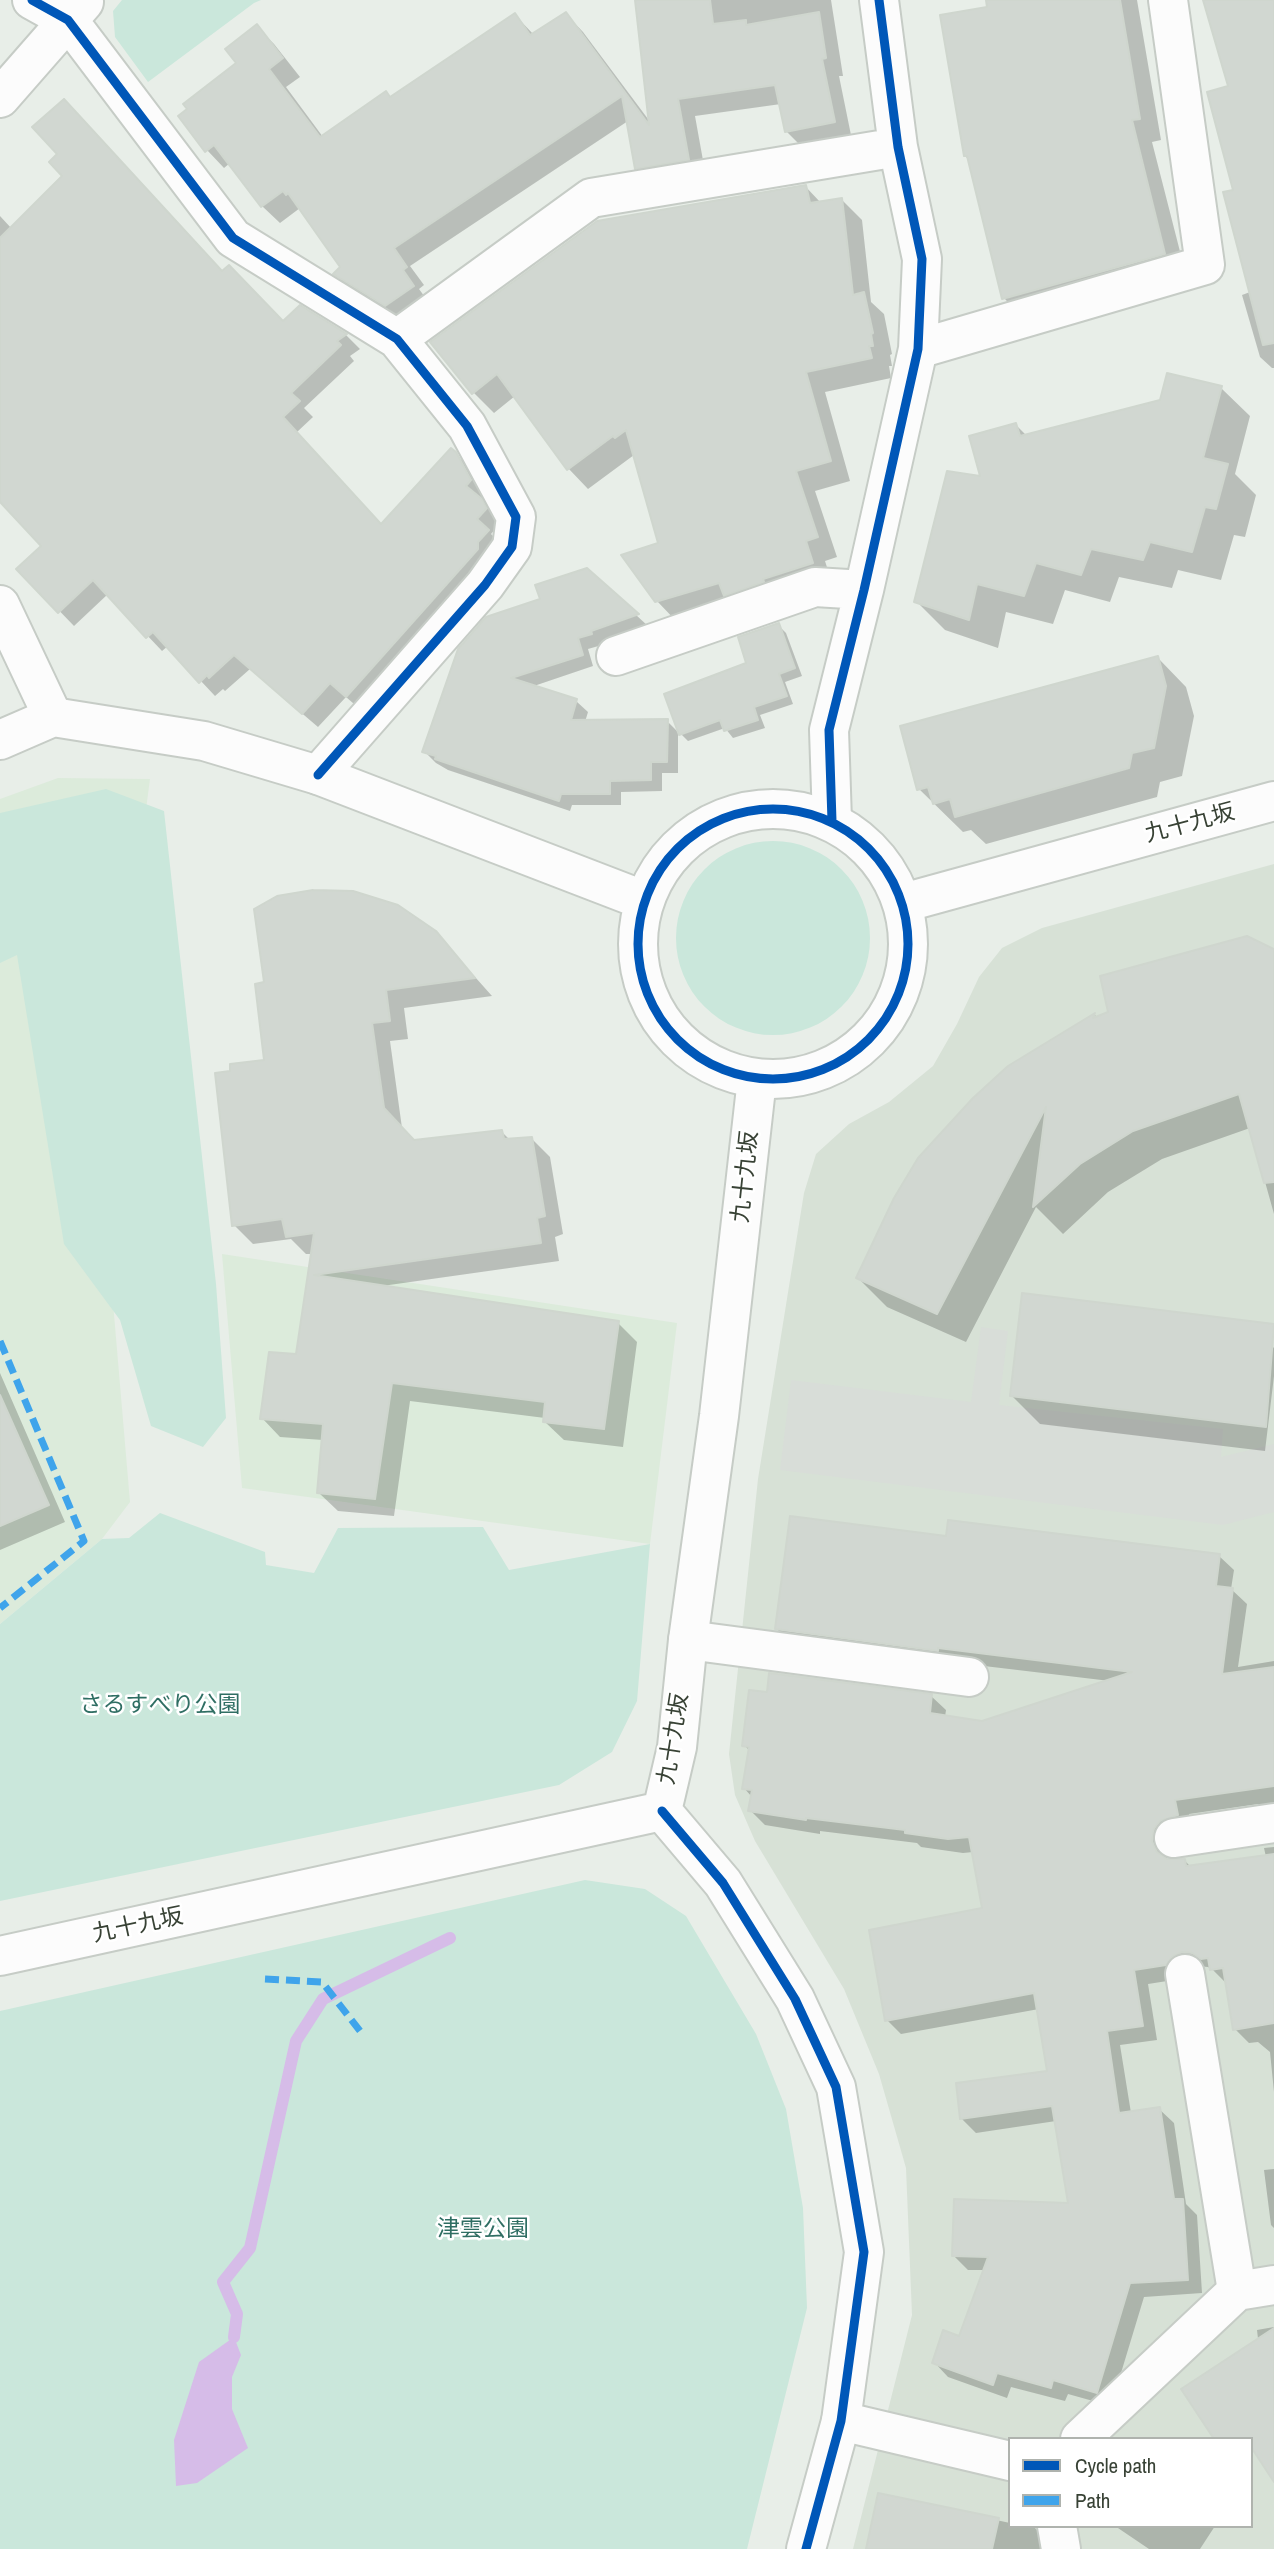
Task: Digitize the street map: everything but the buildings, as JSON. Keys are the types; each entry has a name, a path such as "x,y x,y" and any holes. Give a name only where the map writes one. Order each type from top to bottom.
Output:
{"street":[{"path":"32,0 77,10 233,238 397,339 467,426 516,517 512,547 485,585 318,775"},
{"path":"832,821 829,730 864,590 918,349 922,259 898,147 878,0"},
{"path":"918,349 1205,265 1168,0"},
{"path":"0,98 77,10"},
{"path":"397,339 591,198 898,147"},
{"path":"616,656 815,587 864,590"},
{"path":"0,606 53,717"},
{"path":"0,740 53,717 204,741 318,775 643,900"},
{"name":"九十九坂","path":"903,904 1274,801"},
{"path":"787,808 832,821 863,841 887,870 903,904 909,947 901,989 881,1027 846,1058 804,1076 757,1079 721,1070 688,1051 662,1023 642,985 636,943 643,900 665,860 699,829 720,820 742,811 787,808"},
{"name":"九十九坂","path":"0,1956 662,1811 677,1747 688,1640 719,1416 757,1079"},
{"path":"688,1640 969,1678"},
{"path":"662,1811 723,1883 795,1999 836,2087 864,2252 841,2421 806,2549"},
{"path":"1174,1838 1274,1823"},
{"path":"1082,2437 1256,2288 1185,1974"},
{"path":"841,2421 1008,2461"},
{"path":"1057,2528 1061,2549"}],"shaded area":[{"path":"58,778 150,779 130,931 86,986 130,1502 102,1539 0,1624 0,799"},
{"path":"1274,864 1274,2549 853,2549 912,2315 906,2168 879,2074 844,1989 755,1841 735,1795 729,1754 758,1479 804,1193 816,1154 849,1124 889,1102 933,1066 979,977 1002,948 1042,928"},
{"path":"222,1254 677,1323 650,1544 242,1488"},
{"path":"981,1327 1008,1331 999,1405 1223,1429 1221,1457 1274,1444 1274,1512 1223,1525 780,1470 791,1380 971,1402"},
{"path":"234,2337 241,2355 232,2377 232,2409 248,2448 197,2483 176,2486 174,2440 199,2362"}],"green space":[{"path":"122,0 261,0 148,82 115,37 113,11"},
{"path":"106,789 164,811 216,1284 226,1418 203,1447 151,1426 120,1320 64,1244 17,955 0,963 0,813"},
{"path":"773,841 810,848 842,869 863,901 870,938 863,975 842,1007 810,1028 773,1035 736,1028 704,1007 683,975 676,938 683,901 704,869 736,848"},
{"name":"さるすべり公園","path":"160,1513 265,1552 266,1565 314,1573 338,1528 483,1527 509,1570 650,1544 637,1701 612,1752 559,1785 0,1901 0,1624 102,1539 129,1538"},
{"name":"津雲公園","path":"585,1880 645,1889 686,1916 756,2034 786,2109 803,2208 807,2308 747,2549 0,2549 0,2011"}],"waterway":[{"path":"234,2337 237,2314 223,2282 250,2248 296,2041 323,1999 450,1938"}],"marked path":[{"path":"0,1341 84,1541 0,1608"},
{"path":"265,1979 322,1982 360,2031"}],"cycle path":[{"path":"32,0 68,20 233,238 397,339 467,426 516,517 512,547 485,585 318,775"},
{"path":"832,821 829,730 864,590 918,349 922,259 898,147 879,0"},
{"path":"786,809 825,819 869,848 898,892 906,918 908,944 906,970 898,996 869,1040 825,1069 786,1079 760,1079 721,1069 709,1063 687,1049 668,1030 648,996 640,970 638,931 648,892 654,880 668,858 687,839 721,819 747,811 786,809"},
{"path":"662,1811 723,1883 795,1999 836,2087 864,2252 841,2421 806,2549"}]}
